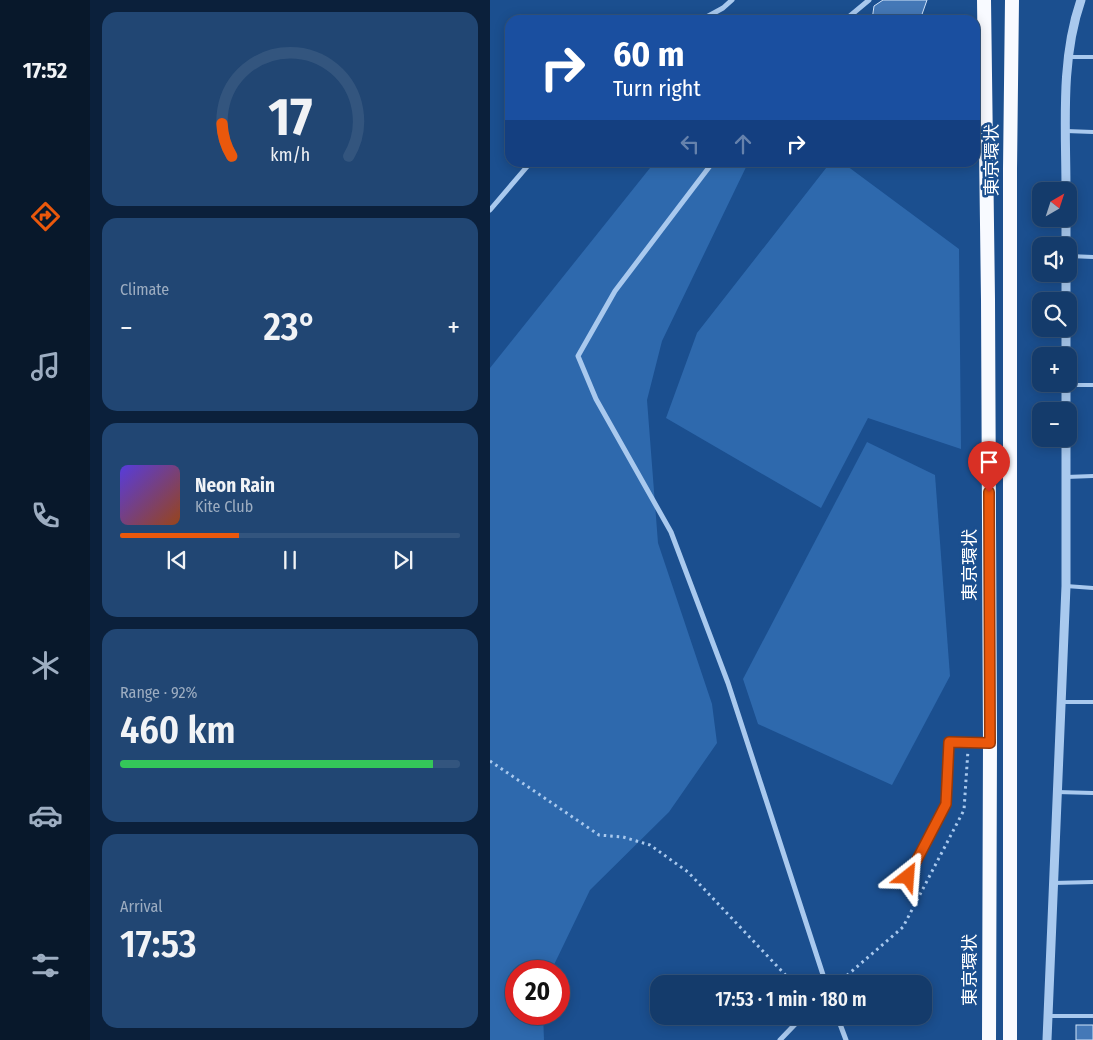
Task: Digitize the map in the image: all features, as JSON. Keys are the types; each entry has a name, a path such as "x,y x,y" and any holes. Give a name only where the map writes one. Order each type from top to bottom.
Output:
{"highway":[{"name":"東京環状","path":"984,0 988,299 989,1040"},
{"name":"東京環状","path":"1010,1040 1010,169 1012,0"}],"street":[{"path":"710,15 732,0"},
{"path":"851,15 869,0"},
{"path":"1066,182 1066,98 1069,57 1081,0"},
{"path":"490,210 527,167"},
{"path":"710,167 615,291 578,356 596,399 671,532 728,683 823,975"},
{"path":"1047,1040 1066,586 1066,447"},
{"path":"780,1040 794,1025"},
{"path":"840,1025 846,1040"}],"lane":[{"path":"1069,57 1093,57"},
{"path":"1066,131 1093,132"},
{"path":"1077,256 1093,257"},
{"path":"1077,384 1093,385"},
{"path":"1066,477 1093,476"},
{"path":"1066,586 1093,588"},
{"path":"1061,702 1093,702"},
{"path":"908,877 946,804 949,742 990,743"},
{"path":"1057,792 1093,793"},
{"path":"1053,883 1093,882"},
{"path":"1048,1016 1093,1016"}],"path":[{"path":"490,762 599,835 622,837 650,845 688,872 785,975"}],"shaded area":[{"path":"651,167 746,167 662,341 647,400 658,543 712,704 717,743 669,812 590,890 556,960 505,960 505,1025 543,1025 544,1040 490,1040 490,368"},
{"path":"827,167 848,167 959,249 961,449 868,418 821,508 666,418 697,333"},
{"path":"867,442 935,475 950,676 892,785 758,724 743,679"}],"building":[{"path":"883,0 927,0 922,15 873,15 874,6"},
{"path":"1076,1025 1093,1025 1093,1040 1076,1040"}],"route":[{"path":"908,877 946,804 949,742 990,743 989,492"}]}
